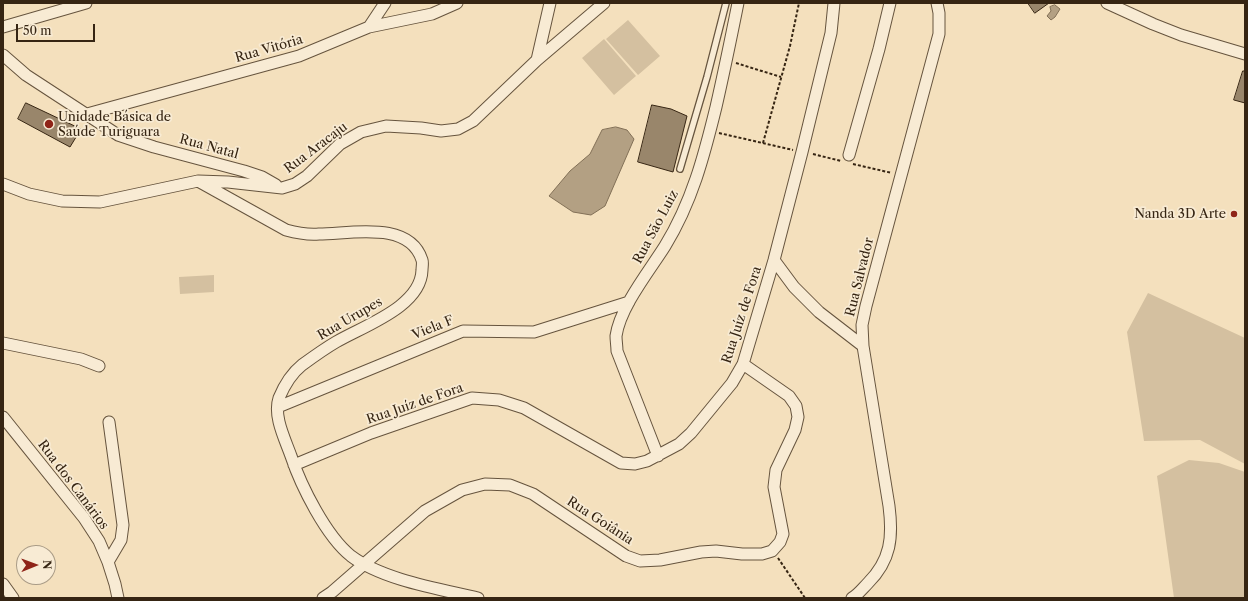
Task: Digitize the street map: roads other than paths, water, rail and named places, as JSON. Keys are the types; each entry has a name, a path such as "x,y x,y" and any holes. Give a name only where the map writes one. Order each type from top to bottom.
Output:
{"street":[{"path":"3,27 71,5 86,3"},
{"path":"369,27 385,3"},
{"name":"Rua Vitória","path":"87,114 300,56 369,27 432,14 456,3"},
{"path":"537,60 550,3"},
{"name":"Rua Aracaju","path":"3,184 29,194 62,201 100,202 198,181 228,182 282,188 294,184 307,176 340,144 361,132 386,126 441,131 458,129 473,121 537,60 604,3"},
{"name":"Rua São Luiz","path":"658,456 617,351 616,337 629,302 676,225 698,175 727,60 738,3"},
{"name":"Rua Juíz de Fora","path":"294,465 371,433 472,398 499,400 524,408 621,463 635,464 647,461 679,444 692,432 732,383 743,364 774,260 831,33 834,3"},
{"path":"849,155 879,49 890,3"},
{"name":"Rua Salvador","path":"855,597 875,577 885,560 890,543 891,522 863,346 862,325 939,34 939,13 937,3"},
{"path":"1108,3 1181,35 1245,54"},
{"name":"Rua Natal","path":"3,55 26,75 118,135 154,147 244,171 262,177 282,188"},
{"name":"Rua Urupes","path":"198,181 286,230 300,234 383,232 400,236 414,246 422,261 422,278 415,292 402,305 382,318 335,342 301,366 285,385 279,400 279,422 294,465 317,514 334,538 351,555 364,564 399,579 478,598"},
{"path":"774,260 794,287 819,312 863,346"},
{"name":"Viela F","path":"278,406 463,331 534,332 629,302"},
{"path":"3,343 81,359 99,366"},
{"name":"Rua Goiânia","path":"364,564 425,511 462,490 485,484 510,485 533,494 626,556 640,561 660,560 701,552 716,551 742,554 762,554 772,551 780,542 782,534 774,487 776,470 795,430 798,417 796,406 789,396 743,364"},
{"name":"Rua dos Canários","path":"3,417 84,518 99,541 108,562 118,598"},
{"path":"108,562 121,540 123,525 109,422"},
{"path":"323,598 364,564"},
{"path":"3,584 14,598"}],"lane":[{"path":"680,169 707,77 726,3"}],"place":[{"name":"Unidade Básica de Saúde Turiguara","path":"49,124"},
{"name":"Nanda 3D Arte","path":"1234,214"}]}
